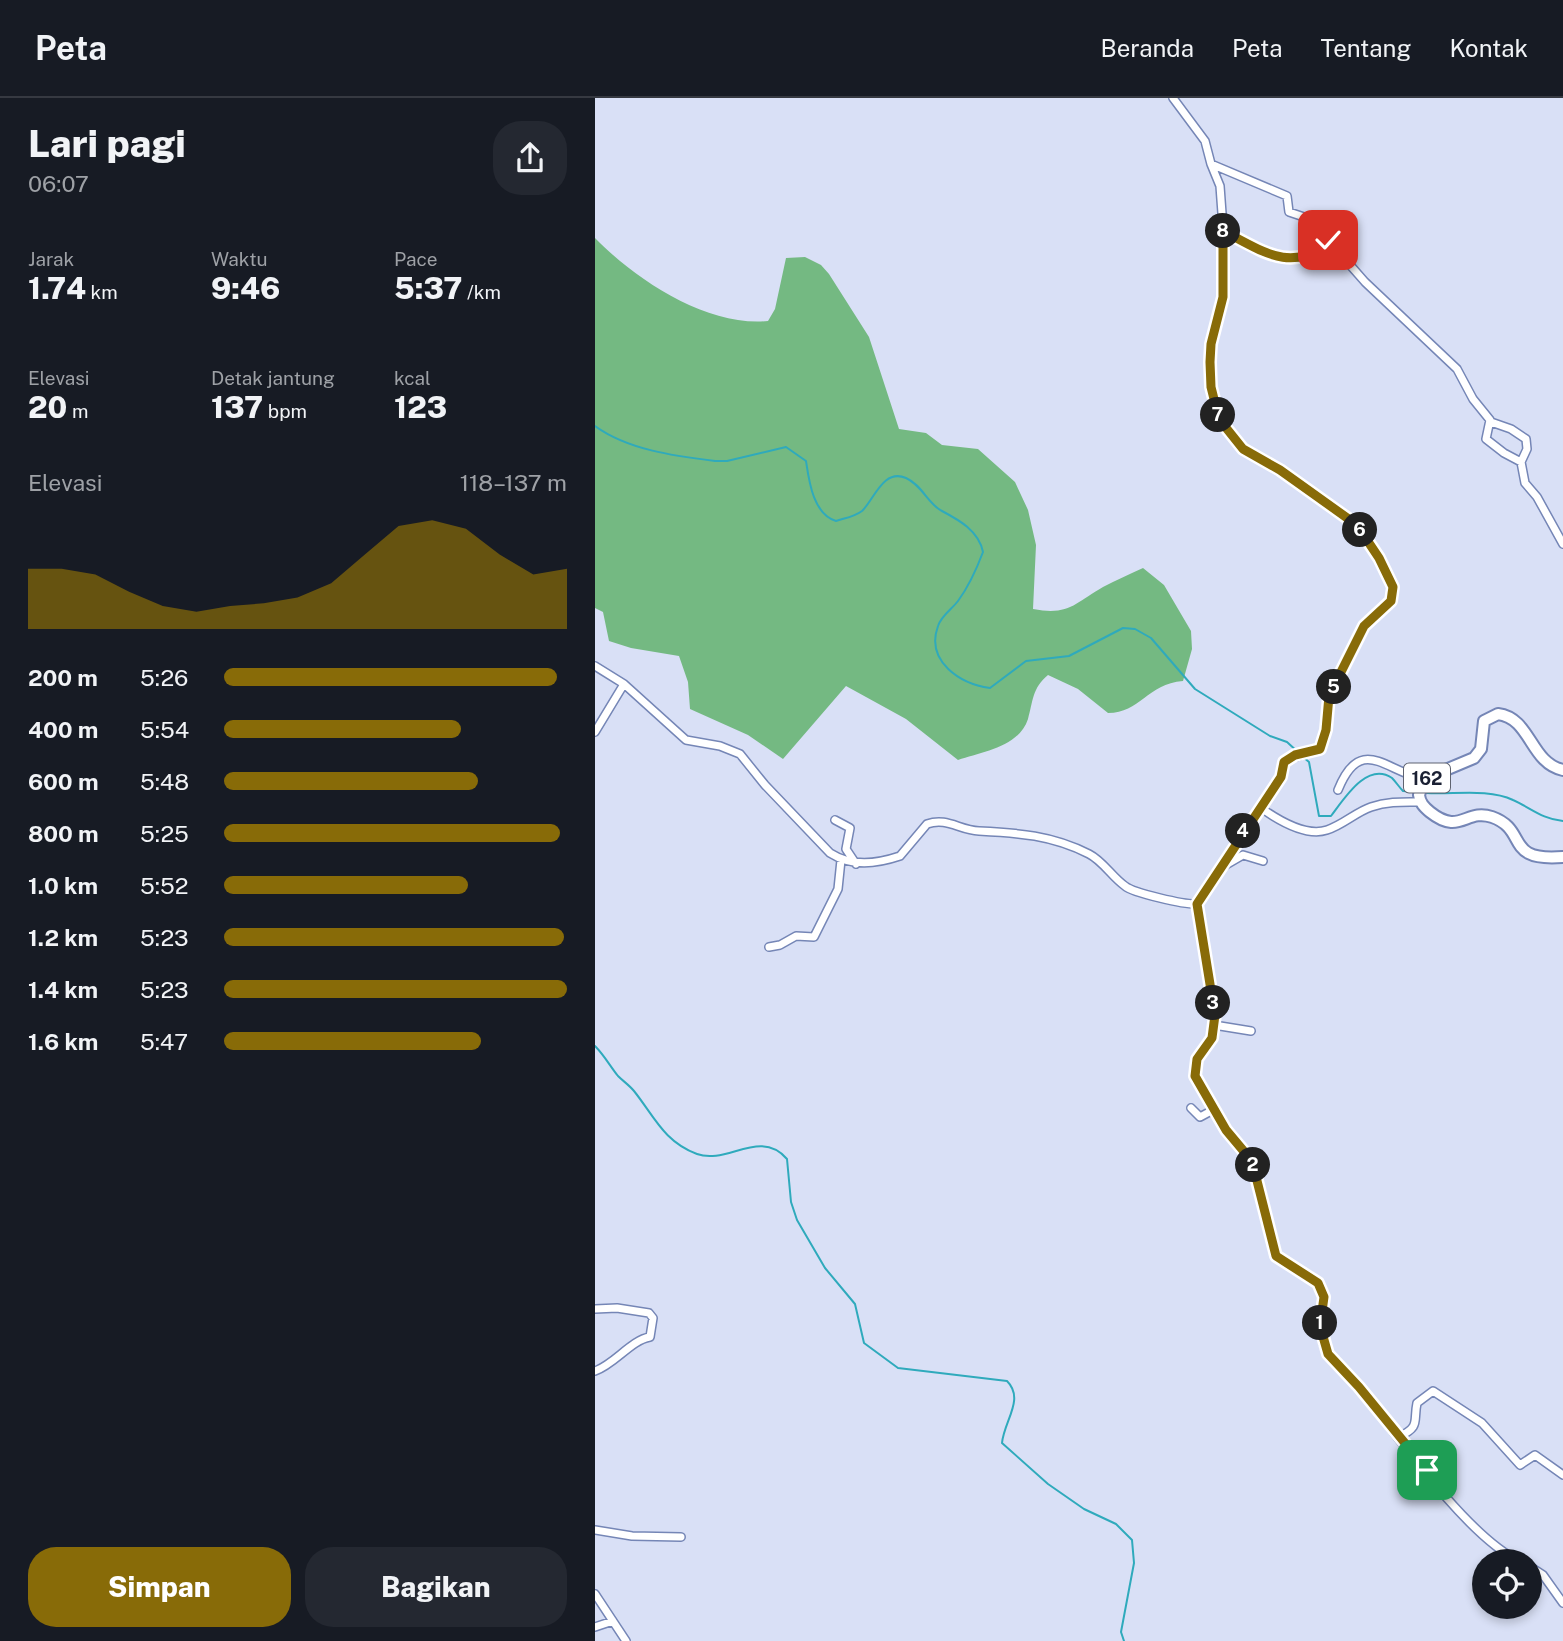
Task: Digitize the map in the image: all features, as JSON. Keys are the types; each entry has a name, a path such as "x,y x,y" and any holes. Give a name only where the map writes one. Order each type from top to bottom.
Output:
{"main road":[{"name":"162","path":"1563,770 1543,760 1515,720 1498,713 1484,721 1481,749 1470,762 1424,779 1419,791 1421,802 1447,823 1490,816 1506,826 1528,856 1542,859 1563,857"}],"street":[{"path":"1173,98 1205,141 1220,186 1223,297 1211,344 1210,362 1211,387 1219,419 1243,449 1280,470 1357,525 1379,558 1393,587 1391,601 1364,626 1329,696 1326,730 1320,749 1286,760 1281,777 1261,808 1246,825 1224,866 1197,904 1213,999 1214,1025 1212,1038 1200,1052 1195,1069 1198,1085 1226,1130 1252,1161 1276,1256 1321,1287 1324,1297 1320,1326 1328,1354 1477,1528 1499,1549"},
{"path":"1211,164 1287,196 1289,212 1316,221 1334,247 1365,282 1457,369 1473,399 1490,422 1511,429 1526,439 1527,449 1521,462 1525,483 1537,497 1563,544"},
{"path":"1223,231 1281,259 1308,257 1334,247"},
{"path":"1490,422 1486,439 1521,462"},
{"path":"595,666 624,684 686,740 720,746 740,754 765,785 830,853 841,860 856,864 900,856 909,848 920,829 940,821 977,831 1028,832 1070,845 1092,855 1130,890 1178,904 1197,904"},
{"path":"595,732 624,684"},
{"path":"1338,790 1349,771 1360,762 1373,758 1382,760 1399,773 1424,779"},
{"path":"1261,808 1293,825 1314,832 1327,830 1369,808 1392,802 1421,802"},
{"path":"835,820 850,828 846,849 856,864"},
{"path":"1224,866 1243,855 1263,861"},
{"path":"769,947 780,946 796,936 815,936 838,888 841,860"},
{"path":"1214,1025 1251,1031"},
{"path":"1191,1108 1200,1117 1213,1110"},
{"path":"595,1309 617,1308 649,1313 653,1318 649,1338 641,1338 613,1363 595,1371"},
{"path":"1399,1437 1412,1429 1417,1420 1417,1403 1433,1391 1482,1423 1520,1465 1535,1455 1563,1475"},
{"path":"595,1530 632,1536 681,1536"},
{"path":"1542,1574 1563,1603"},
{"path":"595,1594 627,1641"},
{"path":"595,1627 613,1621"}],"green space":[{"path":"595,238 631,270 674,298 721,316 745,321 768,321 775,309 786,258 805,257 821,265 869,337 899,429 926,433 942,445 978,449 1015,482 1028,510 1036,545 1033,609 1055,611 1071,607 1103,587 1143,568 1164,585 1191,631 1192,649 1183,681 1161,687 1119,712 1108,713 1078,689 1048,675 1036,690 1028,719 1017,736 999,747 958,760 906,719 846,686 783,759 748,735 690,709 688,682 679,656 631,648 609,641 603,612 595,608"}],"waterway":[{"path":"595,426 637,446 715,461 727,461 786,447 806,461 813,496 822,511 836,521 862,511 891,477 906,478 937,508 973,532 983,552 966,589 939,622 935,639 941,660 957,676 990,688 1026,661 1069,656 1123,628 1135,629 1151,638 1195,689 1270,736 1287,742 1299,753"},
{"path":"1303,757 1309,762 1319,816 1331,816 1357,784 1374,774 1392,778 1403,791 1416,792"},
{"path":"1426,793 1503,796 1537,813 1563,821"},
{"path":"595,1046 668,1135 686,1149 708,1156 766,1147 777,1150 787,1159 791,1202 797,1220 825,1268 855,1304 864,1343 898,1368 1007,1381 1012,1388 1014,1403 1002,1443 1048,1484 1084,1509 1116,1524 1132,1540 1134,1563 1121,1632 1124,1641"}],"route":[{"path":"1328,240 1334,247 1317,254 1285,260 1223,231 1223,297 1211,344 1211,387 1219,419 1234,441 1252,456 1280,470 1357,525 1391,579 1393,596 1388,606 1364,626 1329,696 1326,730 1320,749 1295,755 1284,762 1281,777 1261,808 1246,825 1224,866 1197,904 1215,1015 1212,1038 1200,1052 1195,1076 1203,1095 1226,1130 1252,1161 1273,1251 1279,1259 1321,1287 1324,1305 1320,1326 1328,1354 1336,1366 1359,1387 1427,1470"}]}
